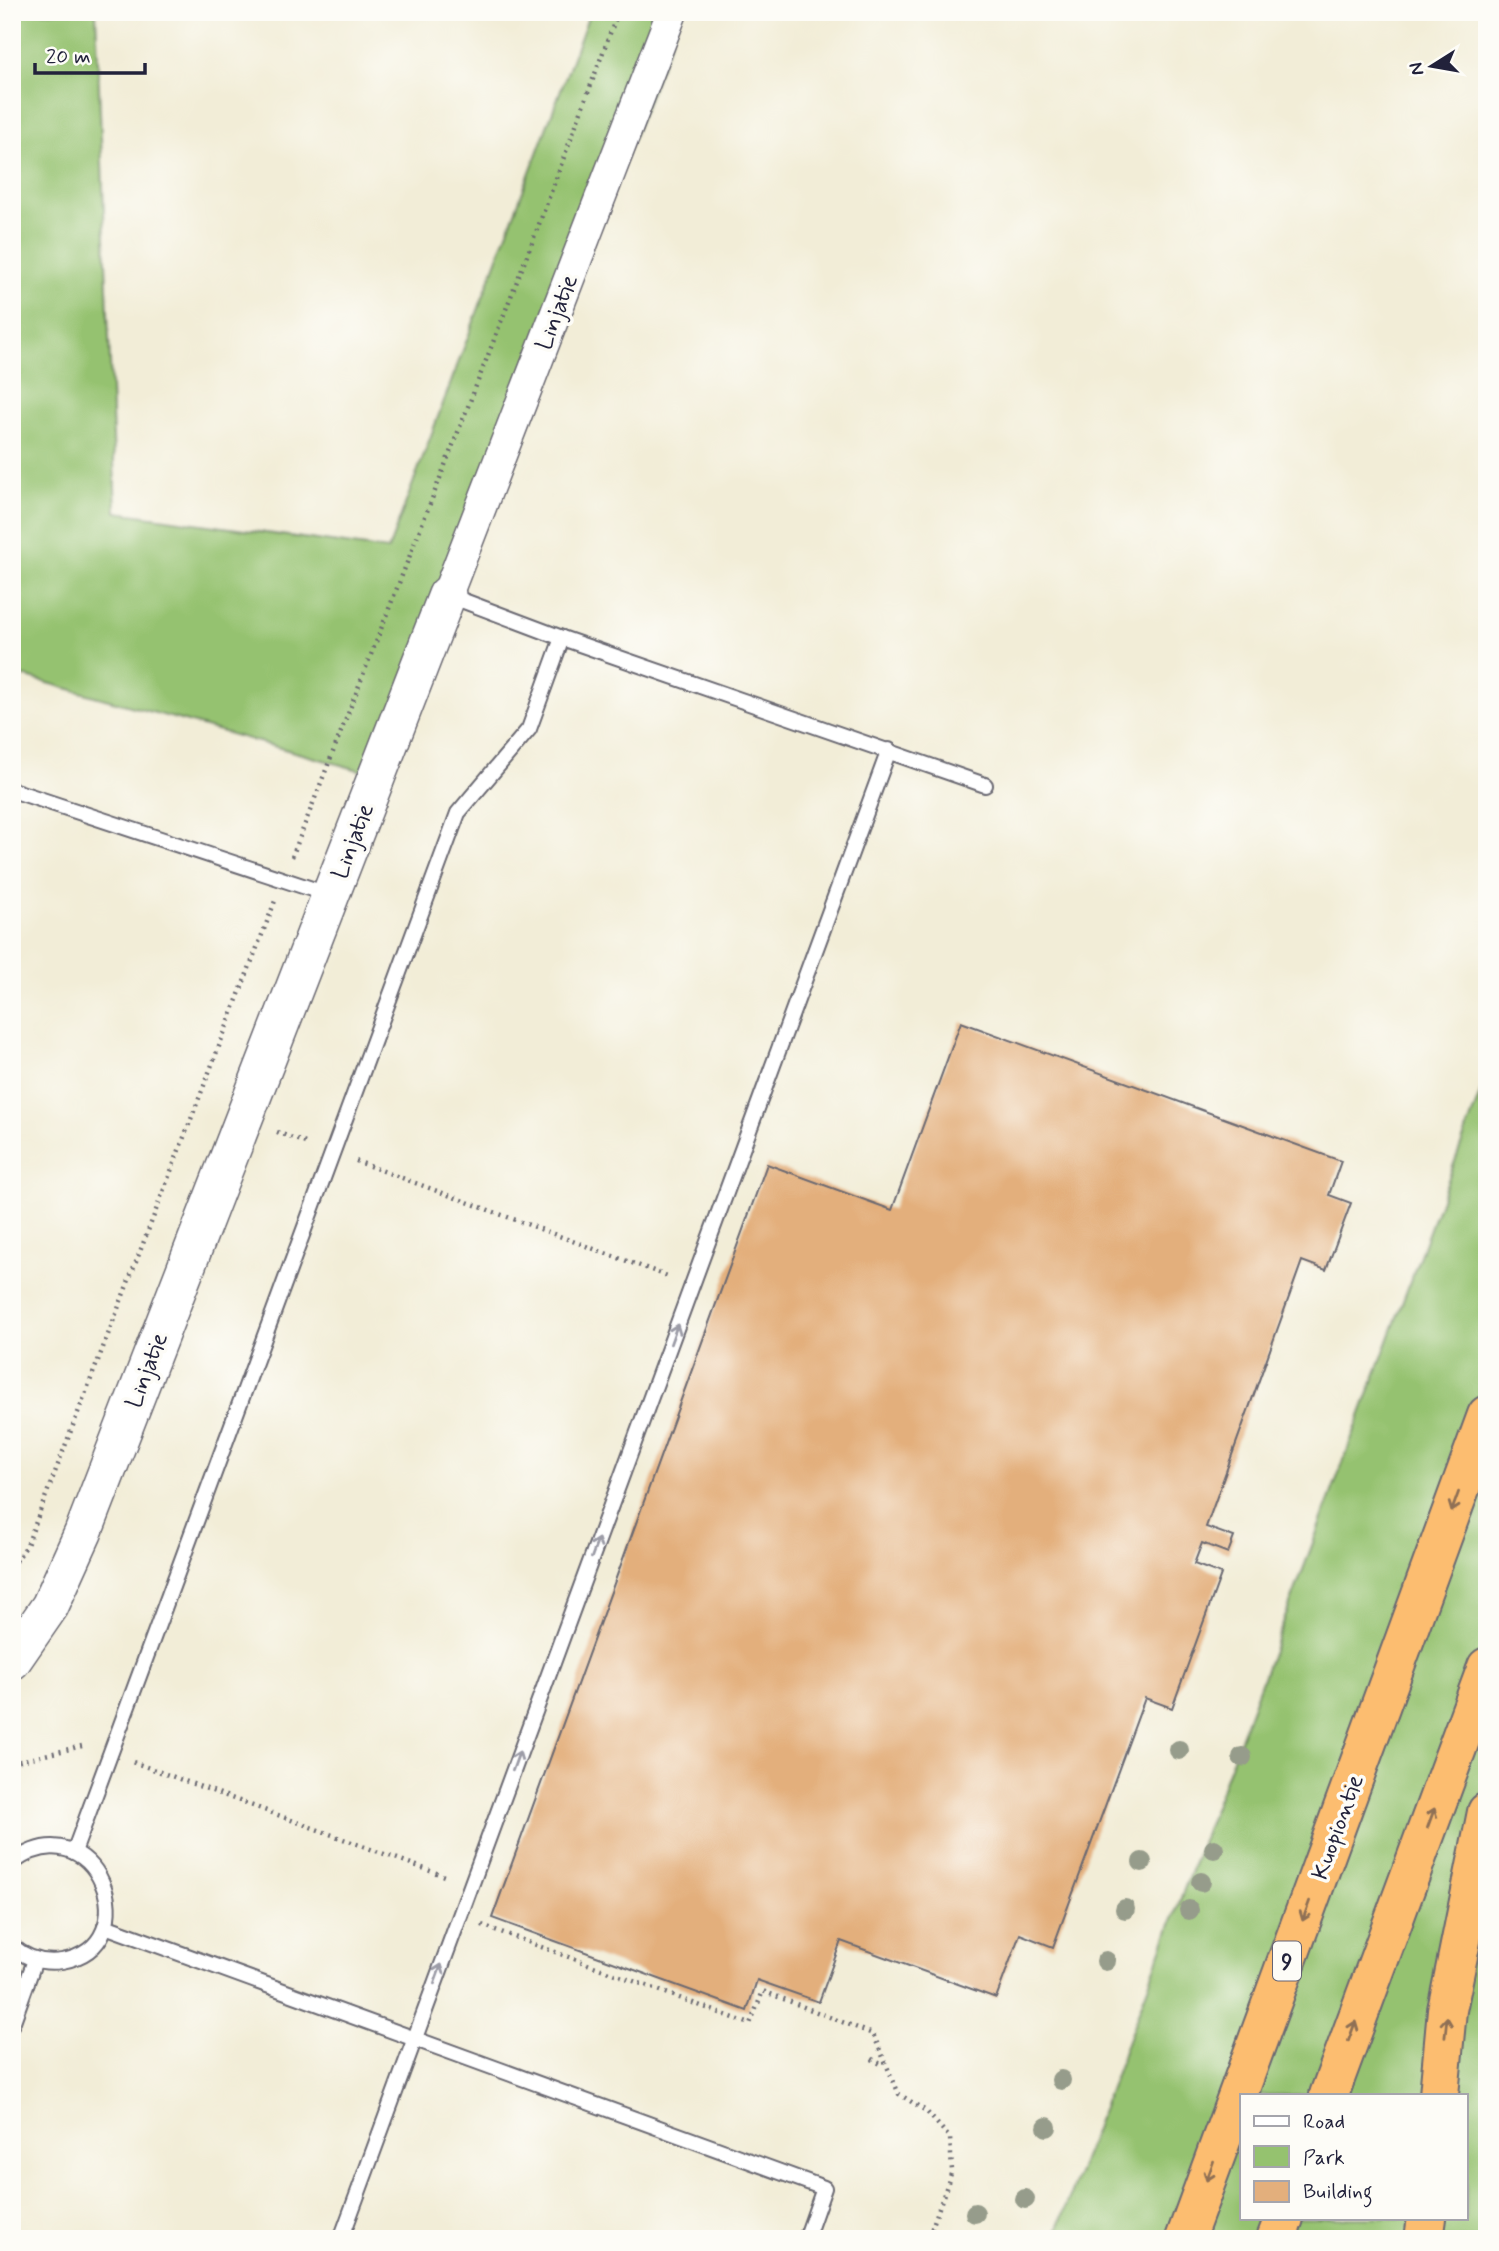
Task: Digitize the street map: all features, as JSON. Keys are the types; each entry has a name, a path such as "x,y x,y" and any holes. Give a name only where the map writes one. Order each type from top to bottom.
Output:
{"highway":[{"name":"Kuopiontie","path":"1190,2225 1487,1415"},
{"path":"1329,2094 1487,1667"},
{"path":"1439,2094 1447,2010 1487,1812"},
{"path":"1276,2239 1282,2220"},
{"path":"1424,2239 1427,2220"},
{"path":"1168,2239 1190,2225"}],"street":[{"name":"Linjatie","path":"12,1661 50,1606 83,1533 672,12"}],"lane":[{"path":"447,594 562,638 985,785"},
{"path":"74,1852 458,813 529,729 562,638"},
{"path":"341,2239 889,750"},
{"path":"12,790 331,896"},
{"path":"12,1863 39,1849 57,1848 74,1852 92,1865 104,1883 108,1912 105,1926 97,1941 76,1956 52,1962 35,1960 12,1946"},
{"path":"105,1926 824,2188 806,2239"},
{"path":"12,2024 35,1960"}],"path":[{"path":"12,1567 27,1545 535,235 618,12"},
{"path":"283,1134 691,1285"},
{"path":"12,1763 82,1744 493,1892 482,1925 750,2024 763,1991 873,2034 884,2067 899,2094 926,2111 950,2138 952,2171 928,2239"},
{"path":"872,2059 884,2067"}],"green space":[{"path":"12,12 96,12 116,512 388,550 590,12 682,12 384,777 12,673"},
{"path":"1487,1075 1487,2239 1054,2239"}],"building":[{"path":"961,1022 1341,1161 1329,1195 1351,1203 1326,1270 1302,1261 1206,1527 1234,1537 1228,1553 1202,1543 1194,1564 1221,1574 1172,1708 1145,1698 1053,1947 1020,1934 996,1998 841,1941 819,2002 757,1980 747,2011 492,1918 767,1164 892,1210"}]}
